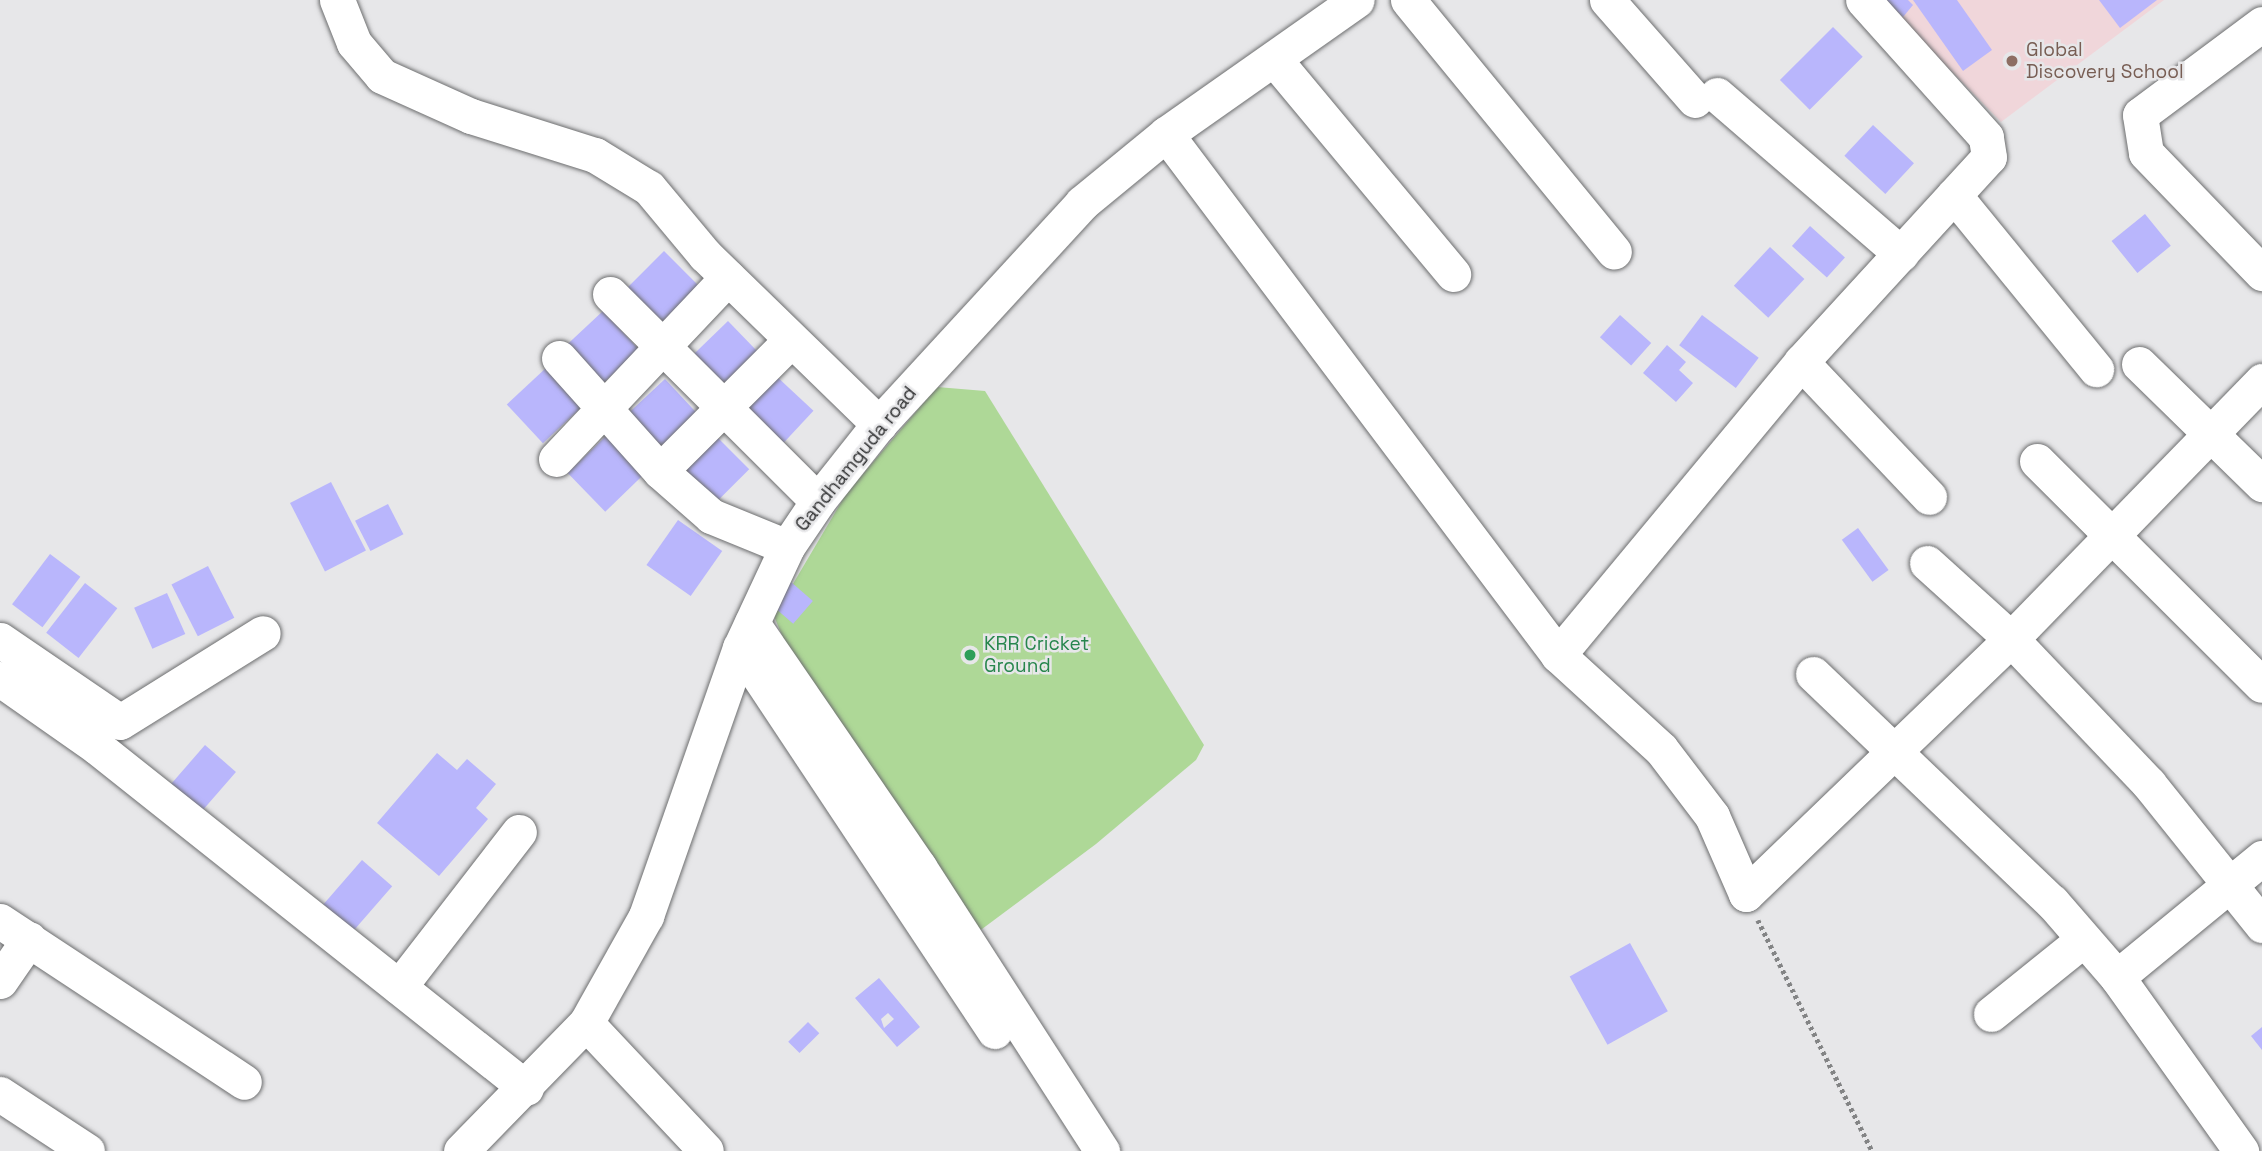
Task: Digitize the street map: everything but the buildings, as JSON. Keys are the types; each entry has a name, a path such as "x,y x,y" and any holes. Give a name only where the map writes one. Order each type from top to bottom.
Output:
{"street":[{"path":"337,0 354,43 382,76 471,116 623,169 649,188 728,277 879,424"},
{"name":"Gandhamguda road","path":"461,1151 526,1088 586,1023 646,916 746,636 787,547 818,501 879,424 1082,203 1166,134 1357,0"},
{"path":"1408,0 1614,252"},
{"path":"1607,0 1706,98 1900,254"},
{"path":"1558,655 1801,362 1989,157 1986,137 1863,0"},
{"path":"2262,24 2140,115 2146,153 2262,273"},
{"path":"1274,58 1453,274"},
{"path":"1166,134 1558,655 1661,749 1712,816 1746,894 2011,639 2262,381"},
{"path":"1954,195 2096,369"},
{"path":"556,459 728,277"},
{"path":"610,294 661,349 818,501"},
{"path":"660,471 724,411 791,341"},
{"path":"559,358 660,471 711,516 787,547"},
{"path":"1801,362 1929,497"},
{"path":"2139,364 2262,484"},
{"path":"2037,461 2262,685"},
{"path":"1927,563 2011,639 2149,784 2262,925"},
{"path":"97,747 120,722 263,633"},
{"path":"746,636 1046,1089 1102,1151"},
{"path":"0,640 120,722"},
{"path":"1813,674 1893,754 2052,902 2117,977 2228,1145"},
{"path":"0,679 97,747 526,1088"},
{"path":"399,987 519,832"},
{"path":"2117,977 2262,858"},
{"path":"0,981 14,930 244,1082"},
{"path":"1991,1014 2084,939"},
{"path":"586,1023 706,1151"},
{"path":"1046,1089 1073,1151"},
{"path":"0,1094 87,1151"}],"path":[{"path":"1746,894 1872,1151"}],"shaded area":[{"name":"Global Discovery School","path":"1882,0 2164,0 2001,122"}],"green space":[{"name":"KRR Cricket Ground","path":"937,387 985,391 1204,745 1196,760 1096,844 974,935 799,677 774,616 846,494"}],"place":[{"name":"Global Discovery School","path":"2012,61"},
{"name":"KRR Cricket Ground","path":"970,655"}]}
